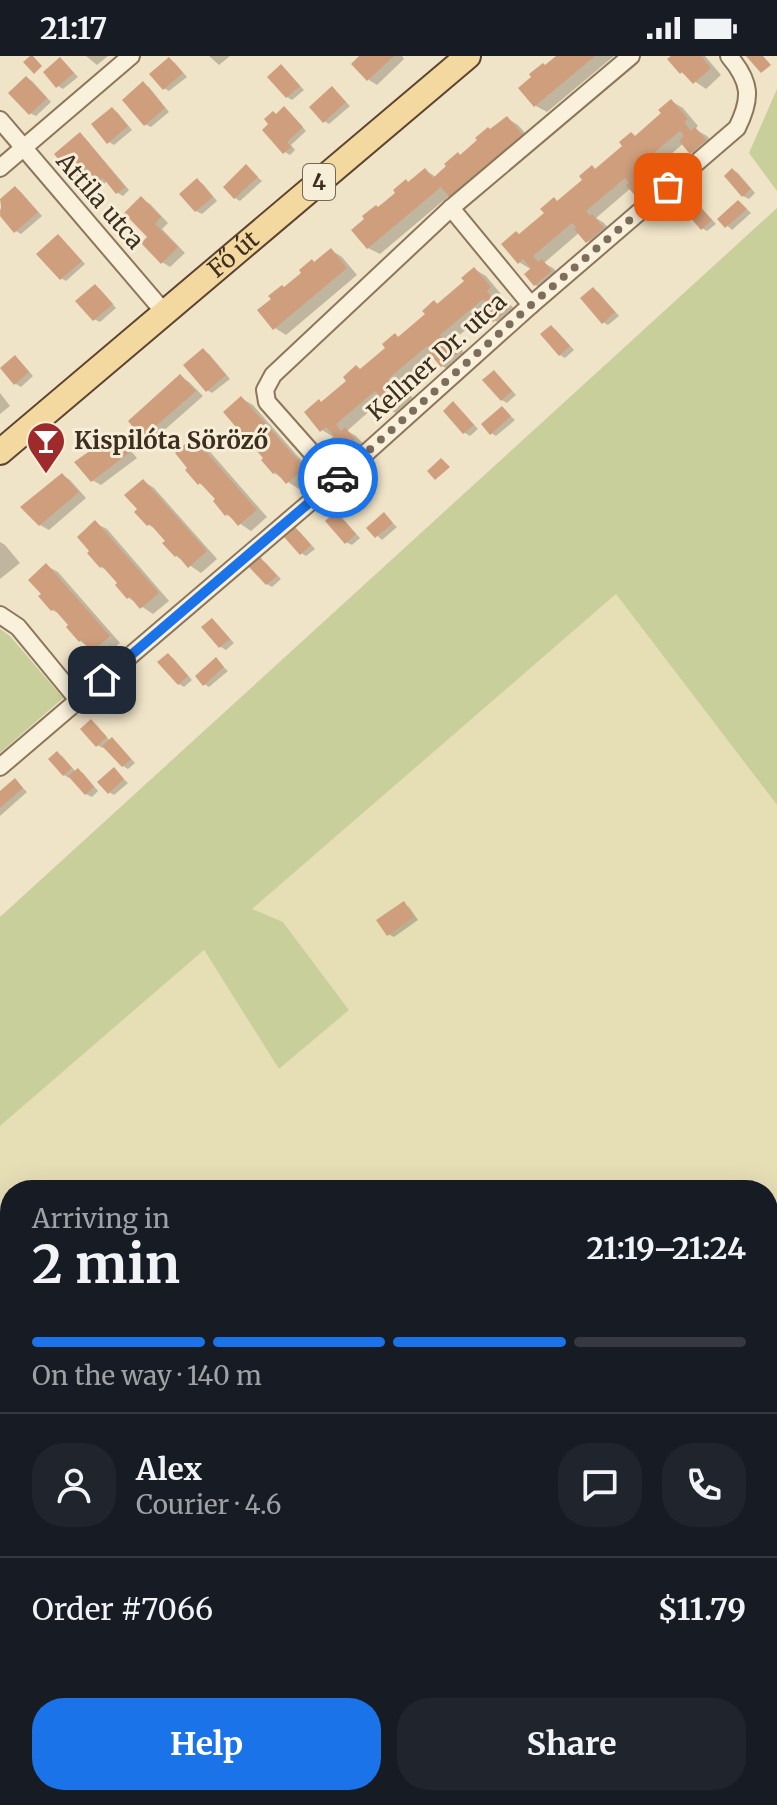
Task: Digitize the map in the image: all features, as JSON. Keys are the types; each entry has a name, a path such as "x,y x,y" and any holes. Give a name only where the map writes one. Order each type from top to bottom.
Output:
{"main road":[{"name":"Fő út","path":"0,452 466,59"}],"street":[{"path":"0,168 131,56"},
{"path":"336,480 267,402 265,390 273,375 451,208 631,56"},
{"name":"Kellner Dr. utca","path":"0,767 336,480 531,305 737,128 748,97 746,81 729,56"},
{"name":"Attila utca","path":"0,120 164,312"},
{"path":"451,208 531,305"},
{"path":"0,615 18,627 78,700"}],"shaded area":[{"path":"616,594 777,805 777,1180 0,1180 0,1126 204,950 279,1069 349,1010 283,922 251,909"}],"green space":[{"path":"777,89 777,191 749,153"},
{"path":"777,208 777,805 616,594 252,909 283,922 349,1010 279,1069 204,950 0,1126 0,917"},
{"path":"0,629 10,636 63,698 0,753"}],"building":[{"path":"30,56 42,66 34,74 23,62"},
{"path":"359,56 394,56 367,81 351,64"},
{"path":"556,56 595,56 534,107 518,88 531,77 529,74"},
{"path":"671,56 701,56 711,68 693,84 667,59"},
{"path":"746,56 763,56 771,65 761,73"},
{"path":"60,57 74,73 56,88 43,72"},
{"path":"169,57 183,73 163,90 149,74"},
{"path":"281,64 300,86 286,98 267,77"},
{"path":"26,76 47,98 29,115 8,93"},
{"path":"143,81 165,108 144,126 122,100"},
{"path":"332,86 346,102 323,123 309,107"},
{"path":"671,99 688,119 684,122 691,131 695,127 706,140 690,154 679,141 684,136 680,131 637,167 641,172 644,169 656,184 638,199 626,185 629,183 625,178 586,211 604,228 586,243 572,223 533,256 538,262 542,259 552,271 534,286 524,274 531,268 523,259 518,264 501,244 516,231 519,234 544,213 540,209 554,197 557,201 582,180 579,176 592,165 595,169 622,146 619,142 631,132 635,136 661,113 658,110"},
{"path":"284,106 303,127 287,142 291,147 283,154 262,130 268,124 264,119"},
{"path":"112,107 128,126 107,144 91,124"},
{"path":"507,116 523,135 449,197 441,187 367,249 351,230 364,219 362,216 395,193 393,190 406,179 408,182 425,168 433,178 458,152 460,155 488,127 490,129"},
{"path":"80,132 125,187 116,194 103,178 97,182 85,167 73,177 54,154"},
{"path":"246,164 258,177 234,199 223,187"},
{"path":"732,168 751,189 742,197 724,176"},
{"path":"197,178 213,197 195,212 179,194"},
{"path":"15,186 38,212 14,233 0,216 0,199"},
{"path":"141,196 161,217 155,224 178,247 161,264 141,243 147,237 124,213"},
{"path":"693,200 712,220 701,230 683,209"},
{"path":"738,200 747,209 725,228 717,219"},
{"path":"58,234 82,261 60,280 36,254"},
{"path":"331,248 347,268 273,330 257,310 271,299 268,296 301,273 299,270 312,259 314,262"},
{"path":"474,267 491,287 487,291 493,299 498,295 509,308 493,322 482,309 487,304 483,299 440,335 444,340 447,337 459,352 441,367 427,346 388,379 392,384 395,382 407,396 389,411 375,391 336,424 341,431 345,427 355,439 337,454 327,442 334,436 326,427 320,432 304,412 346,381 343,377 356,365 360,369 385,348 382,344 395,333 398,337 425,314 422,311 434,300 437,304 464,281 461,278"},
{"path":"95,284 113,304 93,321 75,301"},
{"path":"593,287 615,312 602,324 580,298"},
{"path":"551,325 570,346 559,356 540,334"},
{"path":"203,348 226,375 206,392 183,365"},
{"path":"15,355 29,372 14,385 0,368"},
{"path":"494,370 512,391 501,401 482,380"},
{"path":"180,374 196,391 142,438 128,421"},
{"path":"241,396 305,468 286,484 276,472 273,474 248,441 246,443 233,429 235,426 223,412"},
{"path":"453,401 474,425 463,434 443,411"},
{"path":"502,406 511,416 490,435 481,424"},
{"path":"114,434 130,452 91,482 74,462"},
{"path":"193,437 257,510 238,526 228,514 225,516 213,501 215,499 185,470 187,468 175,453"},
{"path":"441,458 450,467 435,480 427,471"},
{"path":"62,473 79,492 39,526 20,507"},
{"path":"143,479 207,551 188,568 162,543 165,541 150,524 147,526 134,512 137,509 124,495"},
{"path":"336,511 356,534 345,544 325,521"},
{"path":"384,512 393,523 375,538 366,528"},
{"path":"95,520 159,593 140,609 130,597 127,599 77,537"},
{"path":"295,527 311,545 300,555 284,537"},
{"path":"260,557 277,576 266,585 249,567"},
{"path":"46,563 110,636 92,652 81,640 79,642 54,609 51,611 28,580"},
{"path":"212,618 230,639 219,648 201,627"},
{"path":"168,653 188,676 178,685 157,662"},
{"path":"216,657 224,667 203,686 195,676"},
{"path":"91,719 107,737 96,747 80,729"},
{"path":"112,737 131,759 122,767 102,746"},
{"path":"57,751 72,768 63,776 48,759"},
{"path":"114,767 124,779 108,794 97,782"},
{"path":"78,768 94,787 85,795 68,776"},
{"path":"15,778 23,788 0,808 0,791"},
{"path":"404,901 414,917 387,936 376,920"}],"way so far":[{"path":"338,478 668,187"}],"place":[{"name":"Kispilóta Söröző","path":"46,475"}],"route":[{"path":"102,680 338,478"}]}
